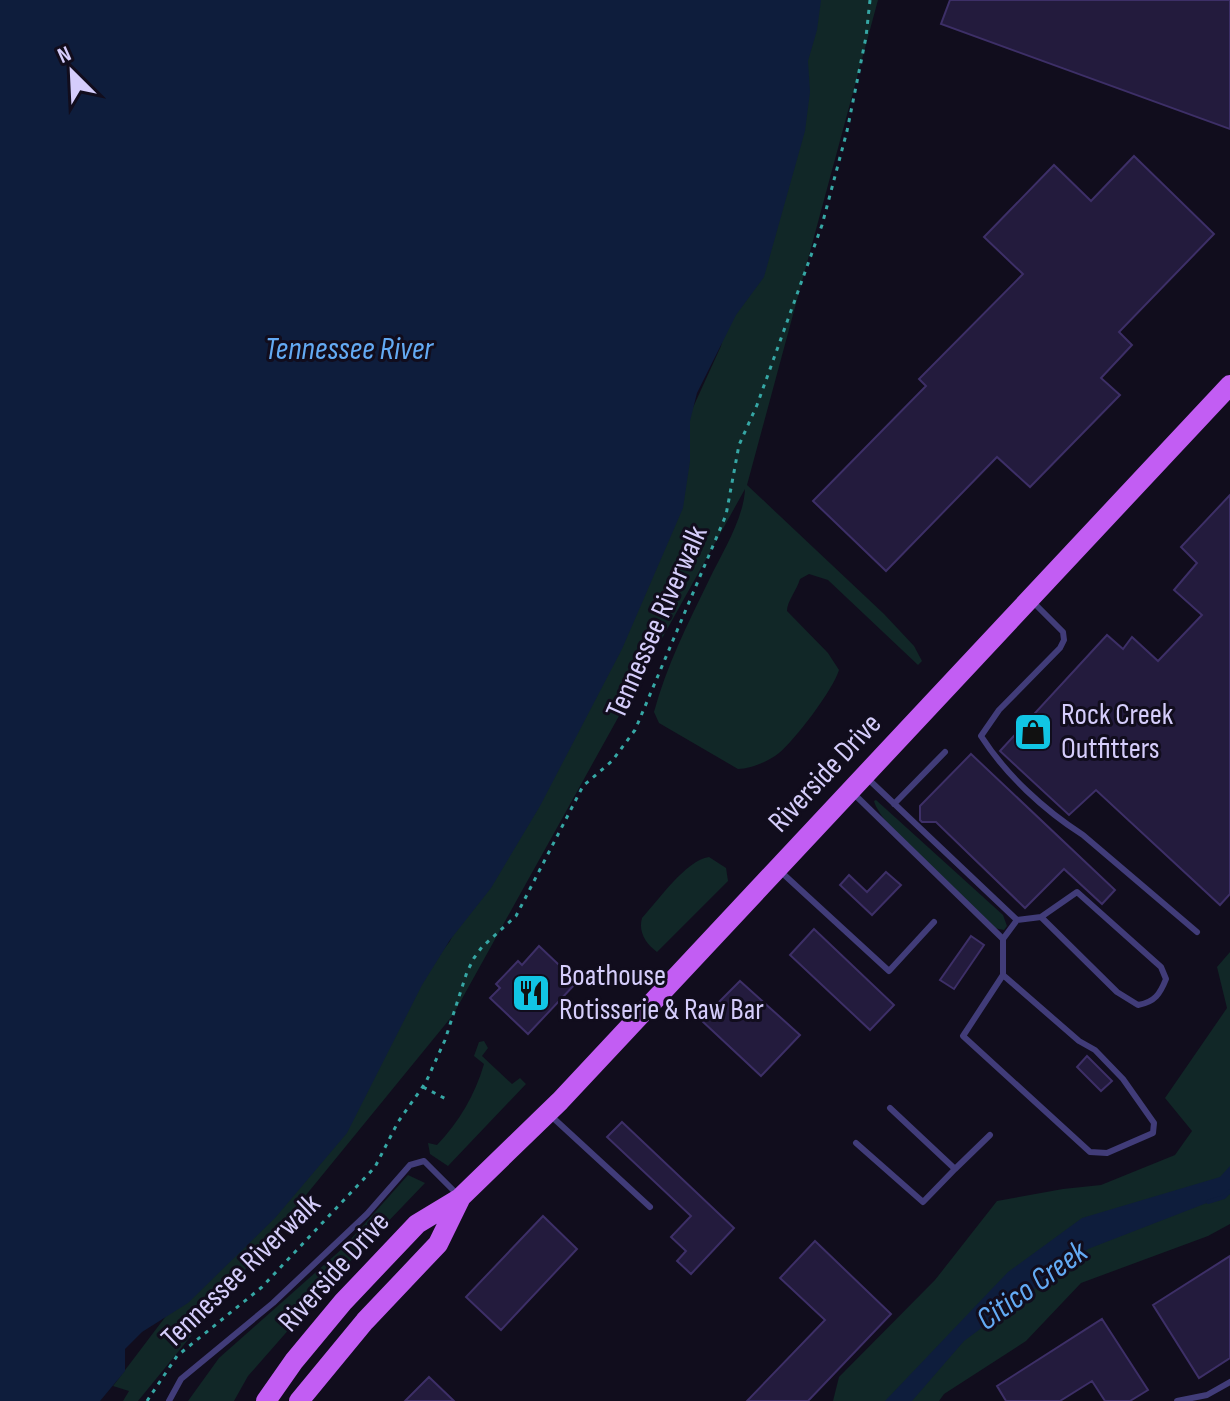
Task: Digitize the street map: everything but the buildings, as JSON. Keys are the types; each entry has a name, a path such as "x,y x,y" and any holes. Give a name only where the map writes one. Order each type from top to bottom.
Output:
{"main road":[{"name":"Riverside Drive","path":"266,1401 294,1361 343,1302 417,1224 460,1198 548,1113 1230,385"},
{"name":"Riverside Drive","path":"299,1401 365,1321 438,1244 460,1198"}],"lane":[{"path":"1029,599 1063,632 1064,640 1060,648 999,710 981,736 998,762 1064,823 1083,835 1197,932"},
{"path":"894,804 945,752"},
{"path":"857,783 894,804 1017,920"},
{"path":"857,783 1003,939"},
{"path":"778,868 889,971 934,922"},
{"path":"1003,975 1079,1041 1095,1050 1123,1079 1154,1123 1153,1133 1107,1153 1090,1152 963,1036 1003,975 1003,939 1017,920 1041,917 1077,892 1161,967 1166,979 1159,995 1148,1003 1138,1005 1117,992 1041,917"},
{"path":"890,1108 955,1169"},
{"path":"548,1113 650,1207"},
{"path":"856,1143 923,1202 990,1135"},
{"path":"169,1401 181,1379 273,1303 367,1214 410,1165 424,1161 460,1198"},
{"path":"1177,1401 1207,1395 1230,1382"}],"path":[{"name":"Tennessee Riverwalk","path":"147,1401 177,1356 262,1287 375,1167 398,1122 423,1087 445,1040 474,958 516,916 583,786 612,761 635,730 726,515 739,445 757,405 822,225 847,131 866,37 870,0"},
{"path":"423,1087 448,1100"}],"green space":[{"path":"808,0 878,0 747,485 884,614 914,646 922,661 918,665 828,580 809,574 800,579 787,611 828,653 839,670 822,702 786,747 765,762 738,769 659,723 654,712 665,678 737,523 745,489 453,1015 138,1401 123,1401 129,1391 113,1386 450,941 721,346"},
{"path":"876,800 1003,915 1007,926 1004,930 994,928 909,847 880,813"},
{"path":"709,857 726,868 728,881 657,952 644,937 642,918 682,873"},
{"path":"1230,952 1230,1224 1208,1236 1081,1283 1026,1341 944,1394 939,1401 833,1401 839,1377 935,1280 997,1201 1101,1185 1175,1155 1192,1131 1165,1098 1227,1008 1217,967"},
{"path":"484,1041 488,1048 482,1056 512,1084 520,1078 526,1084 448,1166 430,1154 428,1143 437,1145 465,1108 484,1064 474,1056 479,1042"},
{"path":"408,1175 425,1183 334,1278 248,1376 234,1401 188,1401 219,1358 343,1248"}],"water":[{"name":"Tennessee River","path":"0,0 821,0 808,61 810,92 805,131 764,277 736,315 697,393 690,421 690,461 683,508 622,649 540,806 491,888 450,940 422,985 347,1133 275,1218 188,1303 142,1332 125,1349 125,1371 100,1401 0,1401"},
{"path":"1230,1166 1230,1194 1088,1249 964,1341 912,1401 885,1401 1008,1272 1082,1218 1220,1177"}],"waterway":[{"name":"Citico Creek","path":"1208,1202 1224,1197 1230,1191"}],"place":[{"name":"Rock Creek Outfitters","path":"1033,732"},
{"name":"Boathouse Rotisserie & Raw Bar","path":"531,993"}]}
